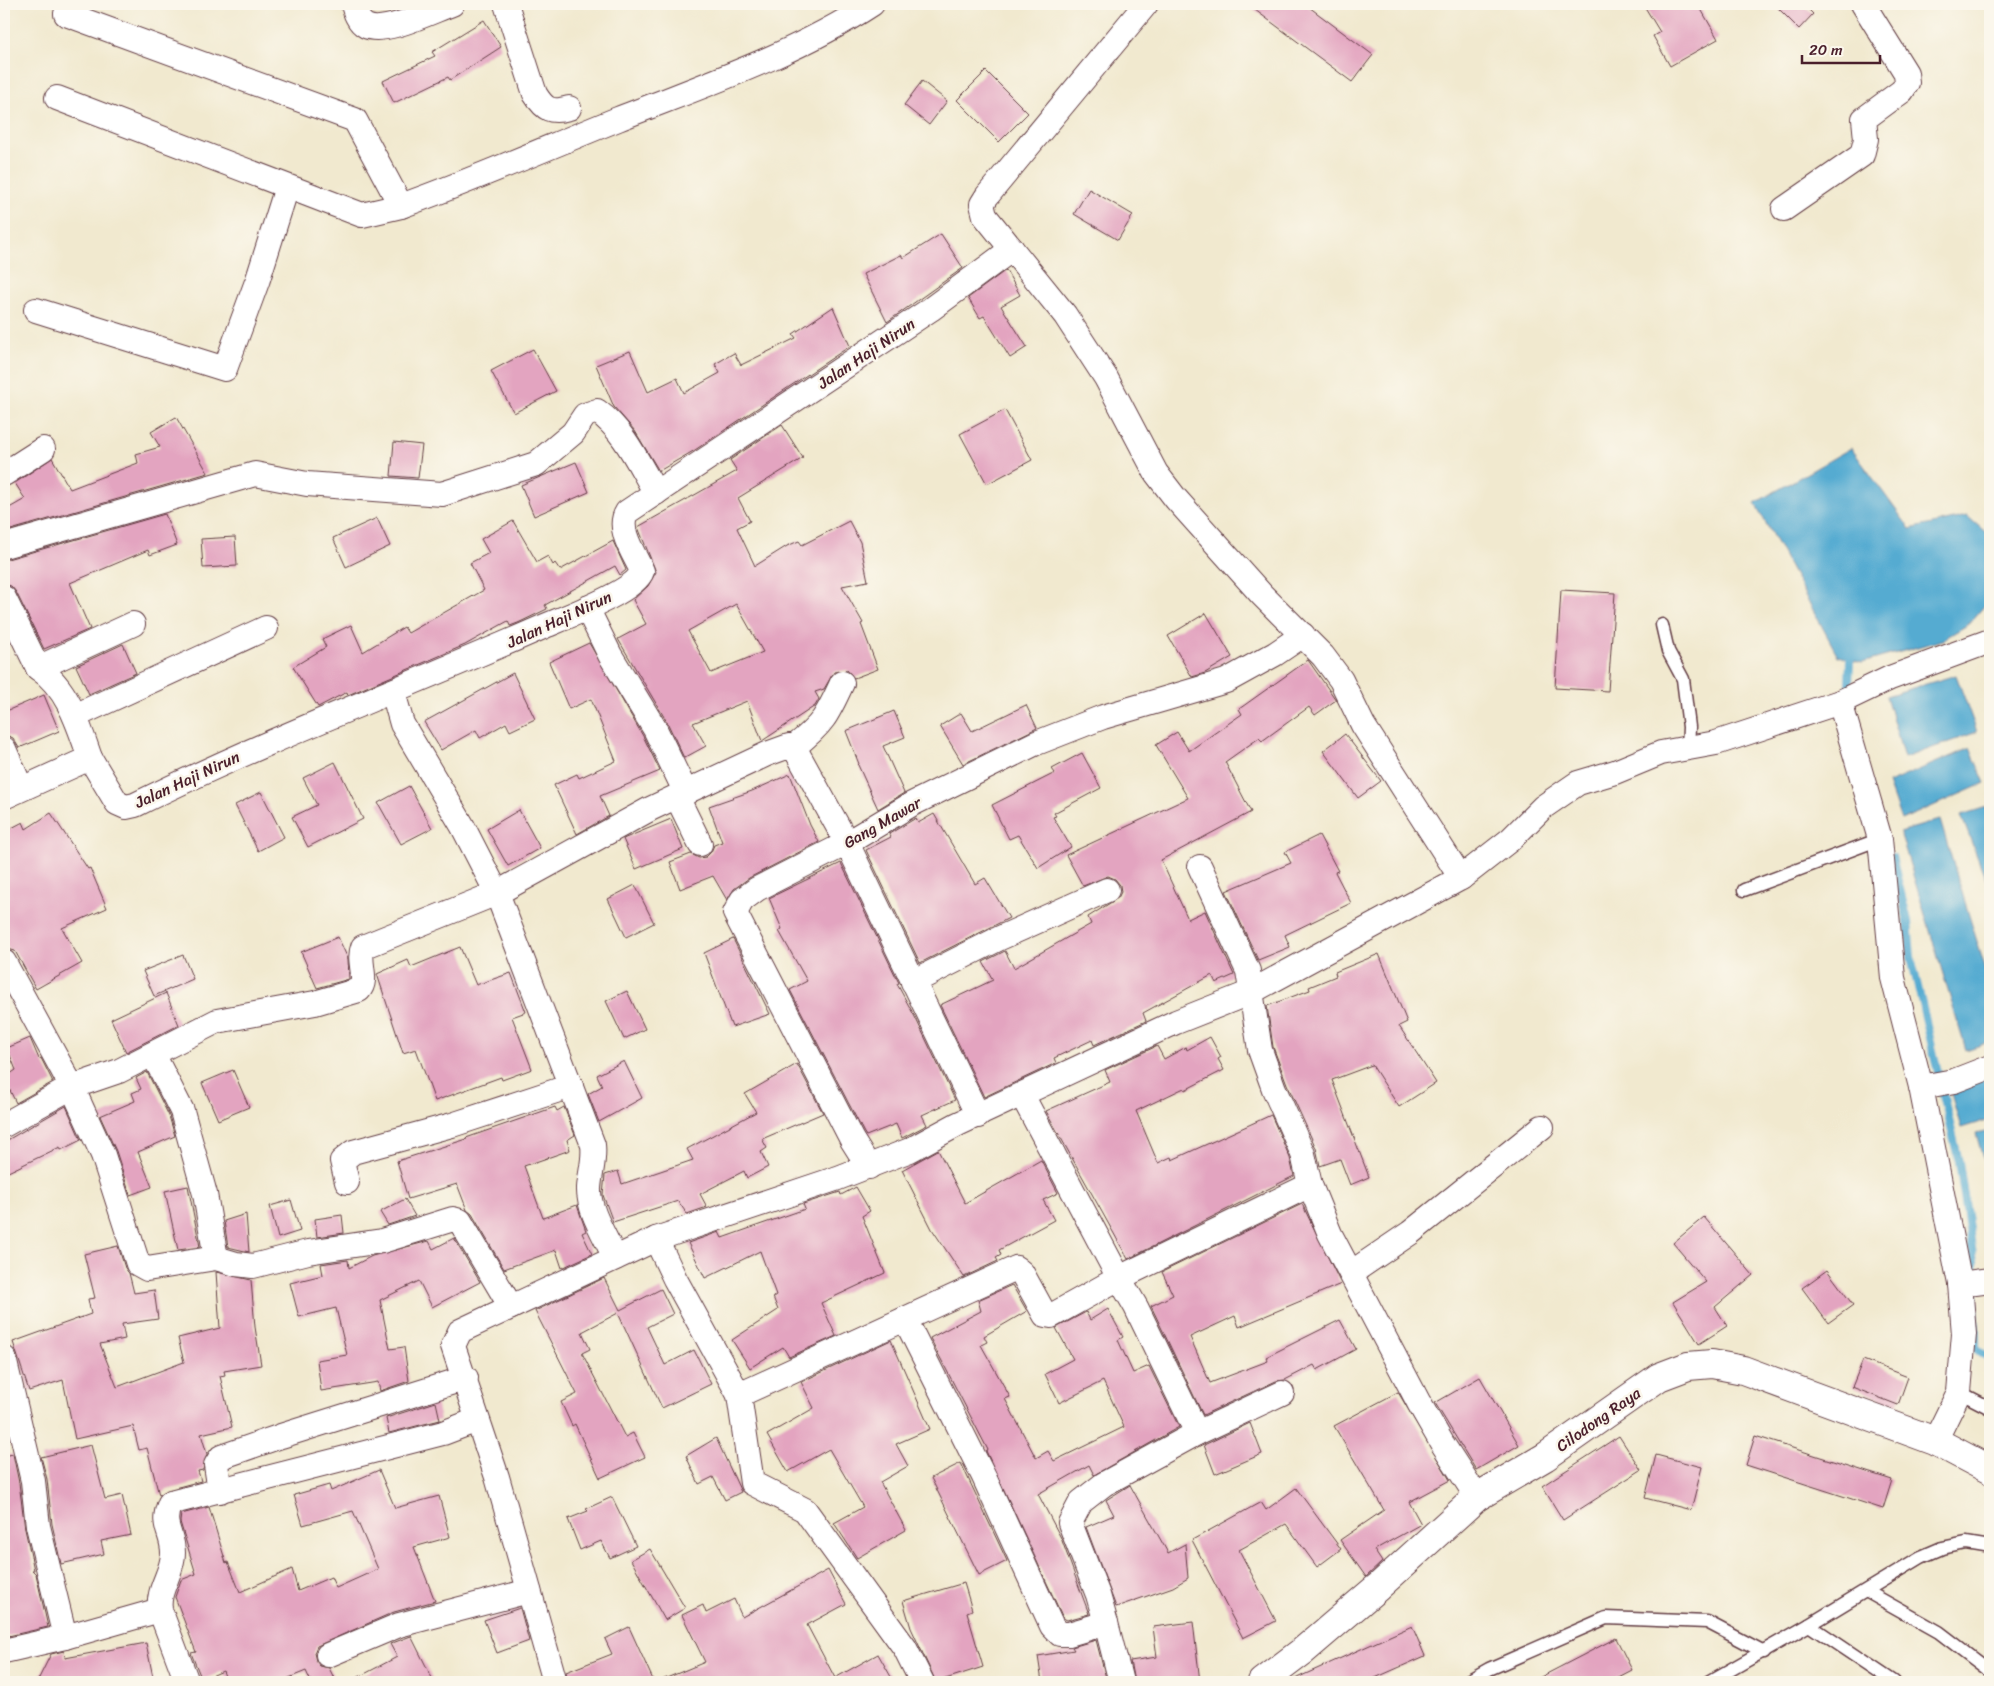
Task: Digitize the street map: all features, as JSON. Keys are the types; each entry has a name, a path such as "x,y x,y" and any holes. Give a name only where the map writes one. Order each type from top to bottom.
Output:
{"street":[{"path":"353,4 356,16 364,26 376,29 389,27 452,4"},
{"path":"506,4 535,94 543,107 554,112 569,108"},
{"path":"57,98 287,188 362,215 401,206 462,184 513,161 769,59 845,22 872,4"},
{"path":"1146,4 982,204 985,216 1065,315 1106,378 1156,473 1176,499 1262,595 1303,635 1341,680 1363,725 1461,878"},
{"path":"1784,209 1862,155 1866,139 1864,119 1902,91 1907,83 1906,73 1863,4"},
{"path":"66,14 355,120 401,206"},
{"path":"36,310 225,369 258,279 287,188"},
{"name":"Jalan Haji Nirun","path":"90,758 117,803 126,806 135,805 234,758 587,608 635,583 641,576 642,571 623,527 623,519 627,512 939,304 1012,249"},
{"path":"4,546 255,474 307,484 442,494 536,464 573,433 585,415 597,411 607,418 622,436 656,493"},
{"path":"4,474 43,449"},
{"path":"4,598 38,668 54,680 75,716 90,758 12,793 4,749"},
{"path":"587,608 610,655 655,729 700,844"},
{"path":"38,668 133,624"},
{"path":"75,716 266,628"},
{"name":"Gang Mawar","path":"869,1167 852,1140 735,913 742,900 756,889 846,843 912,804 1034,744 1103,716 1226,681 1276,654 1303,635"},
{"path":"555,1682 497,1477 476,1420 466,1378 453,1346 460,1331 656,1239 869,1167 910,1150 1176,1022 1249,993 1461,878 1511,839 1543,807 1578,783 1615,772 1661,753 1688,749 1766,728 1840,702 1890,678 1990,641"},
{"path":"4,1124 72,1087 119,1071 217,1021 315,1003 359,990 364,980 360,956 363,947 497,893 650,809 767,754 794,746 817,729 829,712 842,683"},
{"path":"393,692 402,724 462,825 497,893 593,1145 595,1158 589,1188 592,1210 616,1258"},
{"path":"1840,702 1880,839 1893,978 1933,1085 1976,1282 1964,1334 1959,1392 1935,1441"},
{"path":"794,746 846,843 978,1116"},
{"path":"1200,867 1248,971 1249,993 1260,1050 1274,1089 1304,1154 1310,1185 1330,1234 1438,1435 1477,1496"},
{"path":"913,982 1000,938 1107,890"},
{"path":"4,962 72,1087 103,1155 138,1264 147,1269 216,1258 236,1264 253,1266 308,1252 382,1241 453,1219 460,1221 511,1307"},
{"path":"153,1054 182,1111 205,1194 216,1258"},
{"path":"1933,1085 1990,1067"},
{"path":"347,1182 342,1161 353,1152 452,1125 571,1086"},
{"path":"1022,1095 1119,1278 1136,1306 1196,1433"},
{"path":"1351,1273 1410,1233 1542,1127"},
{"path":"739,1395 1016,1268 1022,1273 1048,1316 1119,1278 1310,1185"},
{"path":"656,1239 675,1279 739,1395 752,1483 805,1510 906,1648 922,1682"},
{"path":"905,1319 984,1477 1052,1626 1060,1634 1069,1634 1106,1622"},
{"path":"4,1358 33,1481 38,1526 64,1637"},
{"name":"Cilodong Raya","path":"1262,1682 1297,1656 1378,1587 1477,1496 1545,1457 1659,1377 1688,1366 1712,1364 1743,1370 1935,1441 1990,1470"},
{"path":"220,1491 216,1466 222,1457 281,1436 466,1378"},
{"path":"1121,1682 1098,1595 1070,1522 1081,1502 1104,1484 1196,1433 1282,1393"},
{"path":"187,1682 160,1610 159,1600 173,1554 165,1516 170,1503 443,1433 476,1420"},
{"path":"328,1655 398,1626 529,1591"},
{"path":"4,1651 64,1637 160,1610"}],"lane":[{"path":"1662,625 1668,650 1682,679 1689,727 1688,749"},
{"path":"1744,890 1880,839"},
{"path":"1959,1392 1990,1408"},
{"path":"1709,1682 1764,1652 1920,1557 1942,1548 1966,1543 1990,1548"},
{"path":"1866,1591 1938,1632 1990,1671"},
{"path":"1466,1682 1488,1669 1606,1618 1707,1622 1764,1652"},
{"path":"1809,1625 1894,1682"}],"water":[{"path":"1851,448 1910,529 1967,516 1990,536 1990,599 1969,624 1942,640 1862,663 1838,656 1755,503"},
{"path":"1956,675 1977,732 1904,758 1886,696"},
{"path":"1970,748 1985,783 1901,820 1888,783"},
{"path":"1990,806 1990,890 1961,815"},
{"path":"1940,820 1990,984 1990,1042 1966,1050 1900,832"},
{"path":"1990,1074 1990,1119 1961,1128 1949,1087"},
{"path":"1990,1130 1990,1178 1988,1178 1976,1133"},
{"path":"1990,1197 1990,1248 1982,1200"}],"building":[{"path":"1247,4 1305,4 1373,55 1352,82"},
{"path":"1643,4 1698,4 1718,39 1670,66 1653,36 1660,32"},
{"path":"1774,4 1803,4 1813,14 1799,29"},
{"path":"484,20 501,47 450,80 448,77 394,103 383,81 435,56 432,52"},
{"path":"986,71 1028,113 999,142 957,100"},
{"path":"922,81 947,101 929,125 904,105"},
{"path":"1089,189 1133,215 1118,240 1074,214"},
{"path":"941,234 963,268 887,322 863,274 901,255 903,258"},
{"path":"1006,270 1020,295 1001,306 1027,347 1010,358 984,316 980,318 968,298"},
{"path":"833,307 850,346 695,450 659,471 635,431 614,407 596,365 630,351 648,392 677,378 684,393 720,373 715,364 734,353 741,365 796,338 793,334"},
{"path":"533,349 556,391 514,413 491,371"},
{"path":"1005,410 1032,460 987,484 960,434"},
{"path":"176,417 208,473 4,532 4,511 25,499 15,483 52,458 70,489 138,463 136,454 160,447 151,432"},
{"path":"782,425 803,458 738,498 750,521 737,528 755,566 787,546 799,541 802,545 849,521 860,542 868,581 842,586 863,623 861,624 878,669 854,678 847,670 834,672 824,689 815,692 819,699 815,706 762,741 747,701 693,723 706,746 684,758 667,722 618,639 646,624 633,600 648,586 656,572 638,527 737,471 730,460","holes":["736,604 763,652 711,673 688,631"]},
{"path":"394,442 422,445 418,478 391,476"},
{"path":"576,462 589,492 534,516 521,485"},
{"path":"165,514 177,545 150,555 148,550 70,583 90,629 44,649 16,592 11,586 4,584 4,560"},
{"path":"377,518 390,546 346,567 333,538"},
{"path":"513,521 537,562 548,556 553,565 555,563 560,570 613,541 626,570 620,575 615,566 545,605 547,609 518,623 510,626 508,621 465,645 348,695 347,692 318,707 293,667 326,647 322,639 351,625 363,652 404,627 408,633 484,590 470,563 489,553 481,539"},
{"path":"235,537 237,566 203,568 201,539"},
{"path":"1561,590 1615,593 1608,691 1555,688"},
{"path":"1206,613 1232,657 1205,673 1192,677 1168,636"},
{"path":"589,643 643,736 660,771 600,796 609,816 577,834 554,785 577,774 579,778 616,761 591,699 569,709 549,662"},
{"path":"123,644 136,673 89,694 76,666"},
{"path":"1308,660 1336,700 1315,715 1309,707 1262,741 1259,738 1225,762 1251,812 1161,860 1188,919 1205,911 1234,975 1216,983 1212,975 1143,1013 1146,1021 1094,1045 1092,1040 1054,1058 1056,1063 984,1097 940,1005 993,980 983,962 1005,951 1014,968 1091,924 1088,917 1118,898 1121,892 1120,885 1115,879 1108,876 1083,886 1066,855 1188,798 1156,745 1177,732 1189,751 1242,714 1239,709"},
{"path":"513,673 535,719 510,731 506,723 480,738 476,730 441,750 424,722"},
{"path":"44,695 59,731 19,748 13,738 4,734 4,712"},
{"path":"1026,705 1037,728 963,764 940,726 961,713 972,731"},
{"path":"894,711 905,737 883,746 904,793 878,809 858,765 846,731"},
{"path":"1345,734 1381,781 1358,798 1323,751"},
{"path":"1082,753 1101,788 1054,813 1056,816 1053,817 1071,847 1038,868 1018,835 1009,839 992,805 1055,773 1052,769"},
{"path":"335,762 363,819 308,847 292,817 317,805 303,778"},
{"path":"790,774 810,825 819,842 749,878 734,889 727,900 713,876 680,889 670,862 691,854 699,858 706,857 714,845 722,842 709,806 752,791"},
{"path":"409,786 432,828 401,844 378,803"},
{"path":"261,792 284,837 258,851 235,805"},
{"path":"519,810 540,848 508,866 487,829"},
{"path":"51,813 88,869 90,868 107,908 62,928 82,963 36,989 15,951 8,949 4,941 4,832 23,822 26,829"},
{"path":"934,814 975,884 985,878 1009,918 920,963 866,850 891,837 889,834 916,818 918,823"},
{"path":"671,819 683,849 636,869 623,839"},
{"path":"1319,835 1338,871 1335,872 1351,903 1285,935 1290,947 1258,960 1226,891 1291,863 1285,852"},
{"path":"841,863 899,983 897,984 955,1100 922,1115 927,1125 902,1138 896,1124 866,1136 864,1133 790,990 807,981 779,931 782,929 769,898"},
{"path":"635,885 654,923 626,937 608,899"},
{"path":"338,937 348,959 349,979 317,988 301,952"},
{"path":"733,939 770,1014 732,1027 704,953"},
{"path":"460,947 476,985 511,973 526,1012 512,1017 532,1069 502,1080 501,1077 435,1101 416,1049 403,1053 377,974 408,960 411,967"},
{"path":"1379,954 1407,1022 1399,1026 1436,1083 1399,1107 1372,1065 1332,1080 1369,1177 1350,1185 1340,1159 1320,1166 1316,1148 1287,1084 1273,1047 1267,1006 1310,990 1309,987 1336,976 1335,972"},
{"path":"183,955 193,979 154,996 143,971"},
{"path":"627,991 645,1029 624,1039 606,1001"},
{"path":"166,993 179,1025 126,1052 111,1019"},
{"path":"1210,1037 1221,1057 1218,1059 1224,1070 1185,1090 1184,1088 1136,1111 1158,1163 1171,1157 1172,1160 1271,1115 1290,1158 1294,1176 1128,1259 1046,1111 1110,1082 1105,1070 1157,1046 1164,1059 1186,1047 1187,1050"},
{"path":"30,1038 39,1059 41,1058 53,1082 16,1103 4,1078 16,1070 7,1048"},
{"path":"624,1061 642,1098 599,1122 588,1094 602,1086 597,1075"},
{"path":"797,1064 823,1113 762,1139 767,1148 761,1152 768,1167 747,1178 744,1171 700,1194 707,1207 687,1214 678,1201 613,1222 603,1195 605,1175 618,1171 622,1184 693,1160 687,1149 756,1112 745,1094"},
{"path":"233,1070 249,1107 218,1120 202,1083"},
{"path":"147,1072 169,1116 175,1136 138,1152 152,1187 130,1195 116,1151 100,1116 135,1101 132,1093 141,1089 136,1078"},
{"path":"66,1106 81,1140 61,1150 60,1147 4,1174 4,1142"},
{"path":"555,1107 557,1111 564,1107 575,1135 567,1140 570,1150 524,1166 543,1218 577,1205 586,1231 582,1233 592,1254 562,1268 556,1250 504,1269 472,1214 467,1210 457,1184 408,1199 397,1161 467,1139"},
{"path":"938,1150 965,1203 1041,1160 1058,1193 1043,1200 1054,1220 999,1250 1001,1255 996,1258 998,1261 964,1277 932,1229 902,1170"},
{"path":"188,1186 200,1247 178,1250 165,1191"},
{"path":"856,1187 870,1211 862,1216 885,1273 821,1303 836,1336 789,1357 783,1347 750,1368 732,1340 778,1310 773,1297 776,1295 760,1251 705,1278 688,1243 719,1232 722,1238 805,1209 803,1204 840,1192 841,1195"},
{"path":"405,1199 415,1216 388,1225 380,1212"},
{"path":"291,1200 300,1231 278,1238 270,1206"},
{"path":"1302,1204 1341,1284 1239,1327 1235,1316 1190,1337 1210,1383 1268,1361 1266,1357 1340,1320 1356,1349 1317,1370 1314,1365 1285,1380 1276,1381 1203,1415 1151,1306 1173,1295 1162,1272"},
{"path":"246,1214 249,1252 228,1247 224,1221"},
{"path":"342,1215 344,1233 317,1237 315,1219"},
{"path":"1704,1217 1753,1275 1715,1307 1727,1326 1699,1344 1673,1302 1706,1282 1673,1243"},
{"path":"454,1238 480,1282 432,1307 419,1281 380,1300 390,1349 404,1347 409,1381 380,1391 378,1382 321,1391 317,1360 347,1355 336,1308 299,1317 290,1283 323,1275 321,1264 348,1260 349,1268 372,1256 429,1241 433,1249"},
{"path":"118,1246 125,1268 129,1273 134,1293 154,1290 158,1319 122,1324 125,1339 100,1344 117,1387 184,1362 178,1338 220,1328 216,1272 251,1280 255,1327 261,1365 224,1371 225,1375 220,1376 232,1427 201,1434 207,1454 203,1470 198,1471 201,1481 167,1490 159,1495 147,1448 139,1450 133,1426 75,1439 63,1380 29,1391 13,1342 91,1314 88,1299 95,1298 84,1254"},
{"path":"1827,1270 1853,1305 1828,1323 1802,1288"},
{"path":"604,1278 620,1310 661,1289 673,1314 647,1327 665,1365 694,1350 711,1384 662,1408 618,1313 582,1332 590,1349 582,1353 625,1437 633,1433 645,1457 600,1478 575,1424 572,1426 561,1402 577,1394 535,1311"},
{"path":"1012,1285 1027,1311 984,1336 987,1342 981,1345 1010,1397 1005,1399 1036,1458 1048,1451 1054,1461 1124,1427 1103,1381 1059,1403 1045,1374 1073,1359 1056,1328 1086,1312 1090,1320 1108,1309 1123,1337 1118,1340 1133,1373 1149,1366 1179,1427 1094,1475 1089,1465 1038,1494 1061,1538 1089,1614 1067,1620 1063,1618 986,1451 988,1450 930,1338 981,1311 978,1300"},
{"path":"891,1340 930,1429 896,1444 908,1466 880,1482 906,1530 857,1558 834,1523 863,1507 829,1449 788,1472 767,1435 814,1408 801,1382"},
{"path":"1863,1360 1908,1377 1898,1405 1852,1387"},
{"path":"1480,1377 1519,1445 1476,1470 1435,1403"},
{"path":"1398,1392 1450,1480 1409,1502 1421,1524 1374,1550 1382,1562 1366,1577 1340,1540 1384,1510 1334,1426"},
{"path":"436,1402 440,1420 389,1433 386,1418"},
{"path":"1250,1423 1262,1454 1215,1474 1204,1445"},
{"path":"1619,1436 1641,1470 1563,1520 1542,1486"},
{"path":"1755,1436 1892,1480 1883,1509 1746,1465"},
{"path":"716,1438 741,1492 725,1500 713,1477 699,1484 686,1456"},
{"path":"91,1445 105,1499 122,1495 131,1535 101,1541 104,1554 61,1564 52,1524 47,1479 41,1457"},
{"path":"13,1454 25,1529 34,1570 32,1570 36,1574 48,1627 4,1637 4,1456"},
{"path":"1656,1455 1702,1467 1691,1510 1645,1498"},
{"path":"961,1463 1007,1561 979,1575 931,1478"},
{"path":"379,1470 395,1508 439,1496 450,1537 414,1547 435,1601 394,1612 317,1646 314,1653 316,1661 320,1666 329,1668 336,1682 311,1682 306,1671 279,1682 227,1682 223,1671 202,1680 191,1653 196,1652 175,1597 181,1580 196,1574 180,1522 181,1514 209,1507 226,1563 228,1562 240,1592 292,1569 298,1591 331,1577 336,1588 378,1569 353,1511 303,1525 294,1495 329,1485 331,1491"},
{"path":"1130,1485 1168,1553 1185,1544 1188,1578 1173,1587 1116,1607 1086,1527 1114,1515 1106,1500"},
{"path":"1296,1488 1341,1549 1317,1567 1286,1524 1239,1550 1276,1621 1243,1638 1192,1540 1261,1502 1266,1510"},
{"path":"612,1497 636,1546 610,1558 601,1541 580,1550 568,1519 588,1511 586,1509"},
{"path":"650,1549 685,1608 665,1620 631,1560"},
{"path":"828,1570 846,1604 807,1625 835,1678 878,1654 894,1682 657,1682 705,1662 682,1615 703,1605 706,1613 734,1599 742,1617"},
{"path":"964,1583 972,1610 967,1612 983,1667 936,1682 911,1628 903,1601"},
{"path":"520,1608 529,1641 497,1653 484,1620"},
{"path":"1193,1622 1200,1682 1134,1682 1130,1661 1157,1657 1153,1627"},
{"path":"1412,1626 1425,1656 1366,1682 1288,1682"},
{"path":"629,1627 654,1682 568,1682 566,1672 612,1654 605,1639"},
{"path":"411,1636 434,1682 349,1682 397,1657 390,1644"},
{"path":"1616,1638 1632,1670 1609,1682 1531,1682"},
{"path":"1096,1640 1107,1682 1042,1682 1038,1656 1074,1650 1072,1647"},
{"path":"146,1643 154,1682 37,1682 51,1654 64,1651 65,1658"}],"waterway":[{"path":"1849,684 1850,660"},
{"path":"1892,857 1908,921 1911,957 1959,1162 1974,1262 1976,1349 1990,1359"}]}
